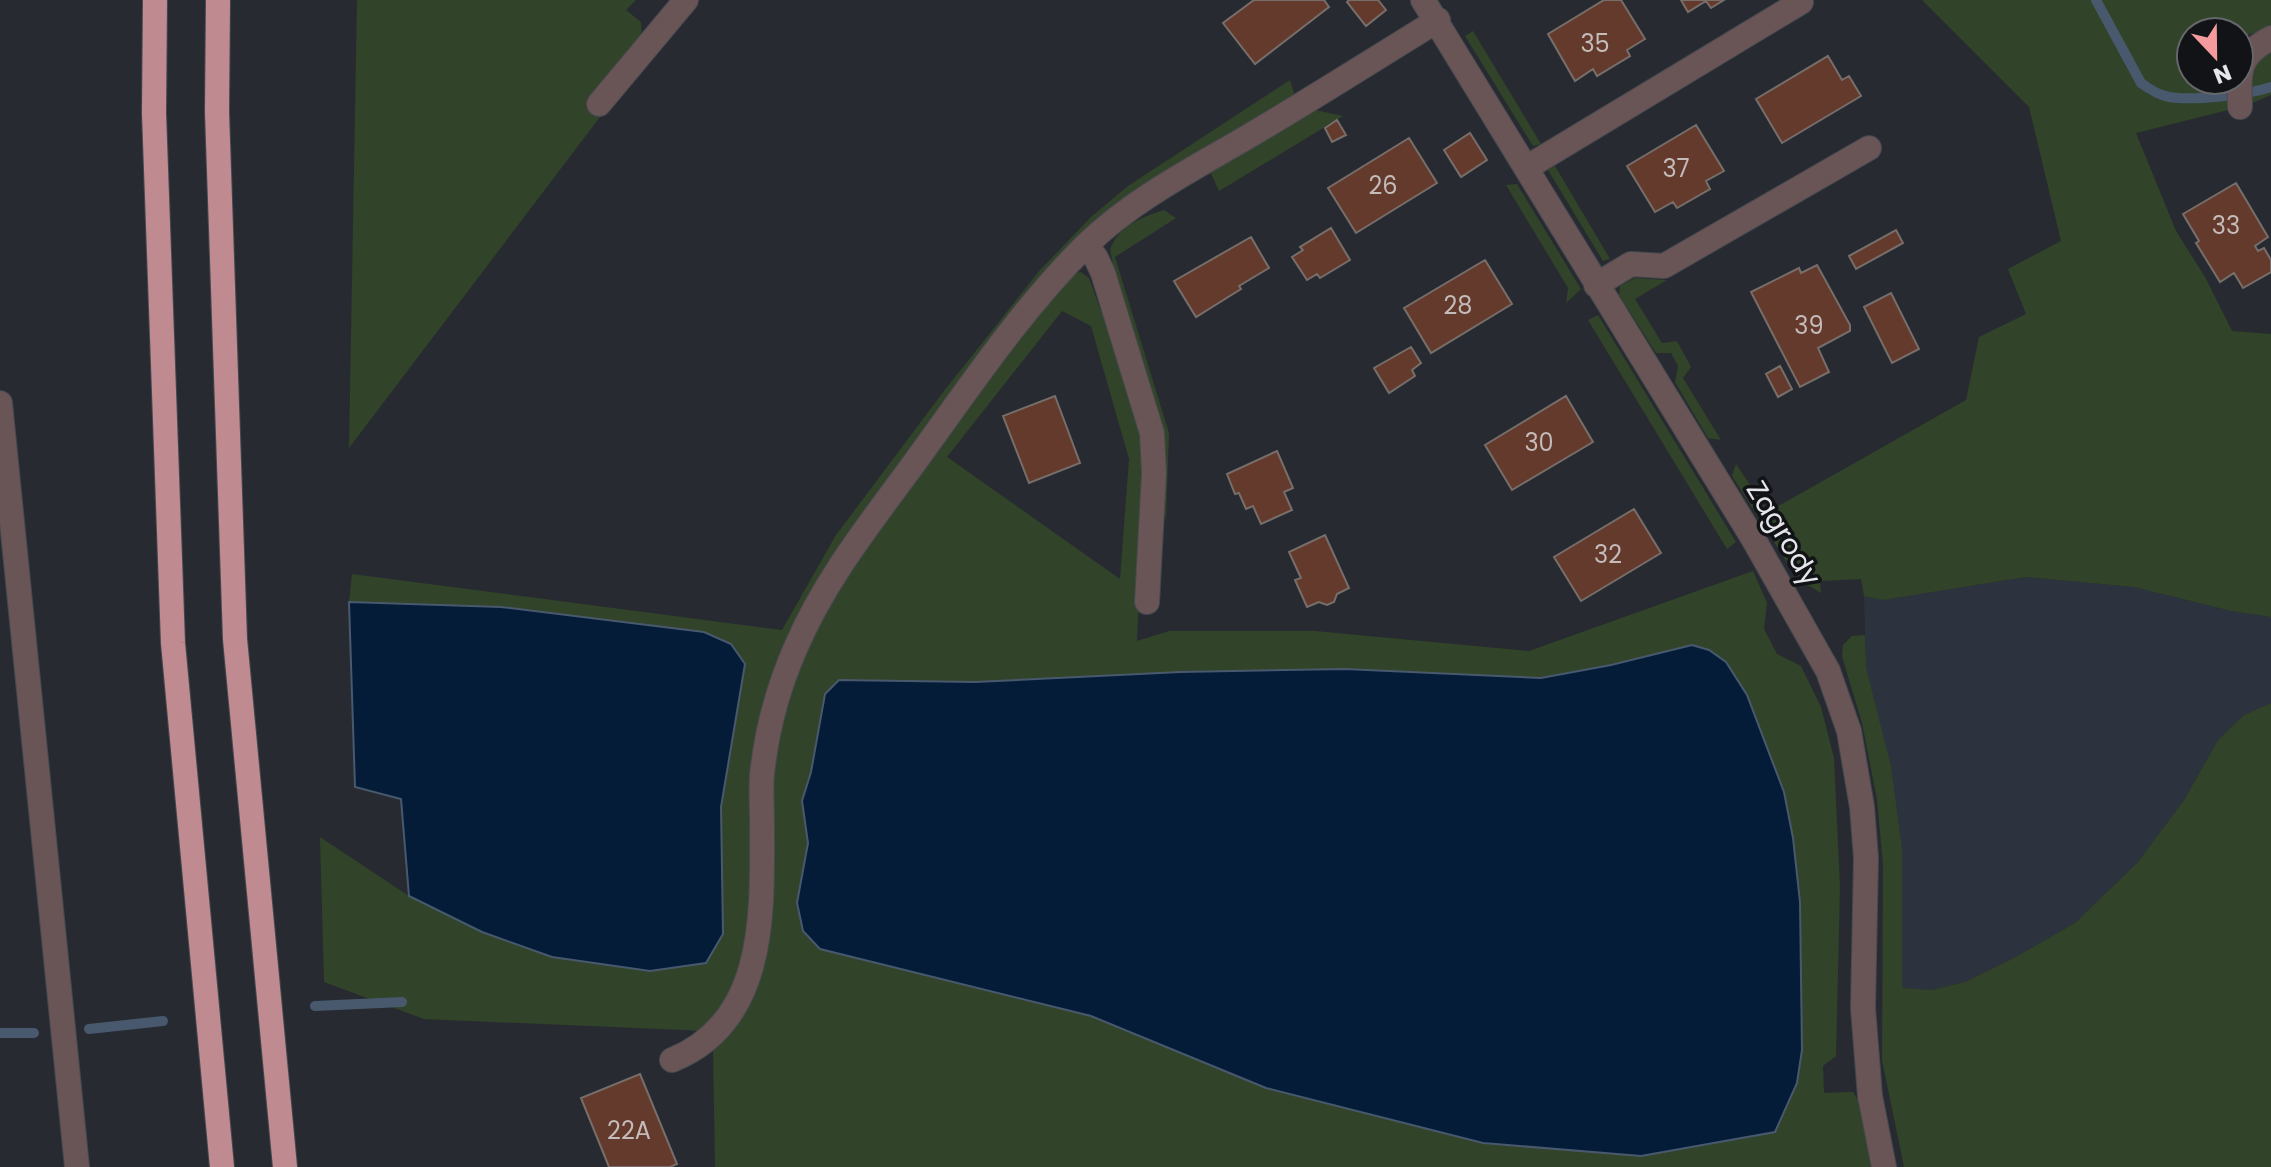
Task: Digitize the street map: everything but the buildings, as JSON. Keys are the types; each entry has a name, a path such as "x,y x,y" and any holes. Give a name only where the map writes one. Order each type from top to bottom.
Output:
{"highway":[{"path":"155,0 154,113 173,643 222,1167"},
{"path":"218,0 217,112 235,639 285,1167"}],"street":[{"path":"599,104 686,0"},
{"name":"Zagrody","path":"1423,0 1438,20 1811,637 1828,671 1849,731 1862,807 1866,858 1863,1008 1870,1096 1884,1167"},
{"path":"1526,168 1801,2"},
{"path":"672,1060 707,1042 736,1006 749,977 758,940 762,878 762,768 778,698 796,647 849,553 1008,333 1086,245 1176,177 1438,20"},
{"path":"2240,96 2240,107"},
{"path":"1596,285 1631,264 1664,266 1869,148"},
{"path":"1086,245 1103,273 1152,433 1154,473 1147,602"},
{"path":"0,403 77,1167"}],"shaded area":[{"path":"2026,577 2134,587 2231,611 2271,617 2271,703 2244,715 2218,740 2184,800 2138,862 2075,923 1965,982 1932,990 1901,988 1902,848 1891,766 1866,667 1864,596 1883,600"}],"green space":[{"path":"357,0 636,0 626,10 641,22 642,41 603,113 349,448"},
{"path":"1922,0 2271,0 2271,26 2255,33 2255,16 2175,16 2175,96 2231,96 2232,109 2136,133 2176,231 2205,277 2232,331 2271,334 2271,617 2231,611 2134,587 2026,577 1883,600 1864,596 1861,579 1820,581 1821,593 1804,583 1792,570 1732,476 1736,464 1768,512 1966,400 1979,337 2026,314 2008,269 2061,241 2029,107"},
{"path":"1473,31 1541,144 1533,146 1465,36"},
{"path":"2271,46 2271,95 2250,104 2250,96 2255,96 2255,62"},
{"path":"1290,80 1295,96 1094,227 792,641 749,945 739,980 707,1031 424,1019 324,982 320,837 409,896 723,934 721,807 745,664 501,607 349,602 352,574 782,630 836,535 1040,270 1091,217 1128,186"},
{"path":"1315,110 1343,116 1219,191 1210,171"},
{"path":"1555,166 1610,259 1603,261 1548,170"},
{"path":"1517,184 1581,289 1566,303 1568,288 1506,185"},
{"path":"1164,210 1176,218 1115,257 1169,433 1166,520 1110,250 1125,229 1139,219"},
{"path":"1081,272 1089,278 1133,400 1142,434 1145,471 1137,641 1169,631 1315,631 1529,651 1753,571 1767,603 1764,629 1777,654 1801,666 1821,707 1834,758 1840,887 1836,1056 1823,1066 1824,1093 1853,1092 1860,1103 1872,1167 715,1167 713,1051 737,1017 772,760 791,673 866,540 1069,275","holes":["1062,311 1091,326 1129,459 1120,579 947,457","1611,665 1793,838 1800,902 1802,1050 1797,1083 1775,1132 1641,1156 1483,1143 1266,1088 1091,1016 797,903 808,843 802,801 839,680 975,682 1180,672 1345,669 1541,678"]},
{"path":"1635,278 1667,280 1635,299 1662,343 1677,341 1691,367 1683,378 1721,440 1708,438 1675,382 1678,366 1671,353 1656,353 1619,295 1620,286"},
{"path":"1598,315 1736,542 1727,549 1588,320"},
{"path":"1865,635 1866,667 1891,766 1902,848 1902,988 1932,990 1965,982 2075,923 2138,862 2184,800 2218,740 2244,715 2271,703 2271,1167 1904,1167 1882,1060 1883,865 1877,799 1862,723 1842,656 1843,645 1852,636"}],"water":[{"path":"349,602 501,607 704,632 731,644 745,664 721,807 723,934 706,963 650,971 552,957 482,932 409,896 401,799 355,787"},
{"path":"1692,645 1709,650 1726,662 1747,695 1784,792 1793,838 1800,902 1802,1050 1797,1083 1775,1132 1641,1156 1483,1143 1266,1088 1091,1016 820,949 803,931 797,903 808,843 802,801 811,772 825,694 839,680 975,682 1180,672 1345,669 1541,678"}],"waterway":[{"path":"2096,0 2141,83 2154,92 2169,97 2192,98 2235,95 2271,87"},
{"path":"315,1006 402,1002"},
{"path":"89,1029 163,1021"},
{"path":"0,1033 34,1033"}]}
